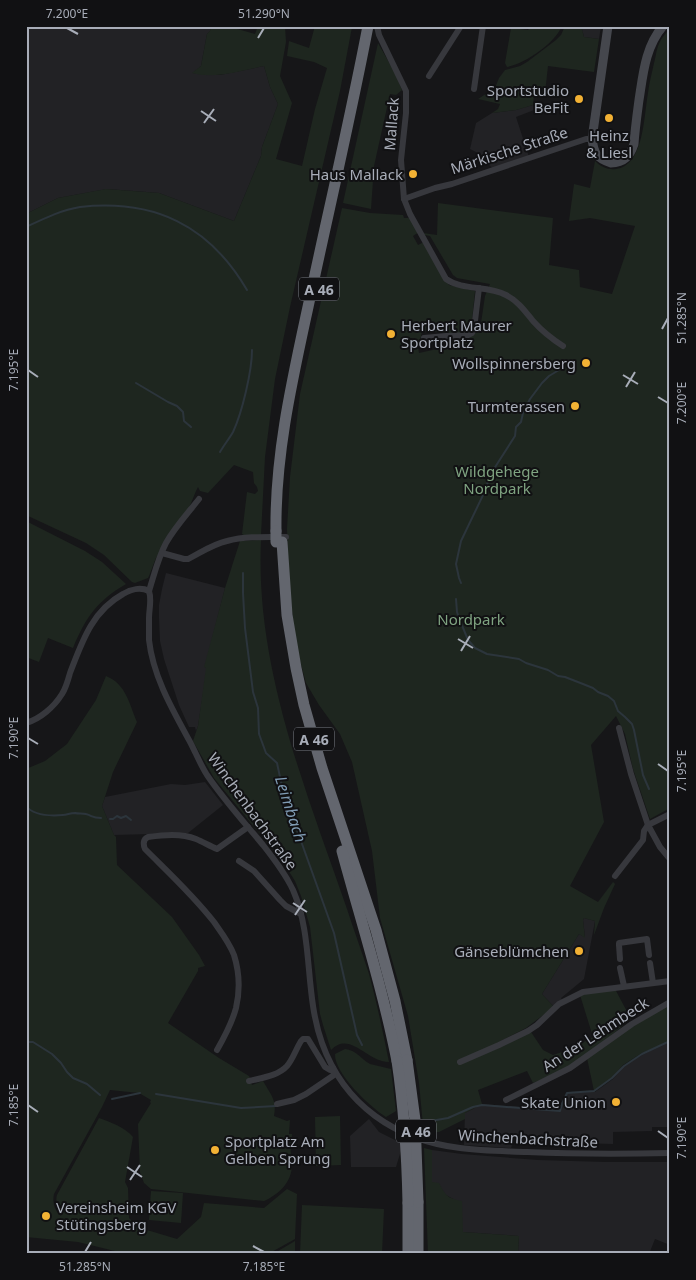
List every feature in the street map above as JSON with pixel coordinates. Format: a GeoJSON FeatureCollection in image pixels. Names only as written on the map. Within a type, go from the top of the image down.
{"type":"FeatureCollection","features":[{"type":"Feature","properties":{"kind":"highway","name":"A 46"},"geometry":{"type":"LineString","coordinates":[[280,537],[277,500],[282,445],[289,399],[368,26]]}},
{"type":"Feature","properties":{"kind":"highway","name":"A 46"},"geometry":{"type":"LineString","coordinates":[[377,29],[295,403],[287,460],[277,573],[288,664],[304,729],[328,804],[402,1060],[404,1118],[418,1254]]}},
{"type":"Feature","properties":{"kind":"highway","name":"A 46"},"geometry":{"type":"LineString","coordinates":[[408,1254],[413,1203]]}},
{"type":"Feature","properties":{"kind":"main road"},"geometry":{"type":"LineString","coordinates":[[608,26],[592,139],[595,153],[599,158],[611,164],[619,163],[628,156],[634,144],[646,59],[654,38],[662,26]]}},
{"type":"Feature","properties":{"kind":"street"},"geometry":{"type":"LineString","coordinates":[[428,76],[461,26]]}},
{"type":"Feature","properties":{"kind":"street"},"geometry":{"type":"LineString","coordinates":[[474,89],[483,26]]}},
{"type":"Feature","properties":{"kind":"street","name":"Mallack"},"geometry":{"type":"LineString","coordinates":[[377,29],[406,91],[406,113],[401,160],[404,199],[410,214],[446,279],[453,284],[495,290],[511,298],[521,305],[543,331],[563,346]]}},
{"type":"Feature","properties":{"kind":"street","name":"Märkische Straße"},"geometry":{"type":"LineString","coordinates":[[404,199],[586,139],[592,139]]}},
{"type":"Feature","properties":{"kind":"street"},"geometry":{"type":"LineString","coordinates":[[424,338],[468,335],[472,333],[479,288]]}},
{"type":"Feature","properties":{"kind":"street","name":"Winchenbachstraße"},"geometry":{"type":"LineString","coordinates":[[199,498],[176,528],[162,552],[149,591],[150,640],[153,658],[162,687],[207,774],[285,874],[295,895],[306,936],[314,1018],[322,1044],[333,1068],[351,1094],[379,1120],[430,1143],[460,1148],[517,1151],[596,1154],[670,1153]]}},
{"type":"Feature","properties":{"kind":"street"},"geometry":{"type":"LineString","coordinates":[[162,552],[188,559],[225,541],[256,537],[280,537]]}},
{"type":"Feature","properties":{"kind":"street"},"geometry":{"type":"LineString","coordinates":[[26,723],[32,722],[47,712],[63,693],[89,628],[97,615],[116,598],[126,592],[135,589],[149,591]]}},
{"type":"Feature","properties":{"kind":"street"},"geometry":{"type":"LineString","coordinates":[[620,728],[631,774],[648,825],[660,847],[670,859]]}},
{"type":"Feature","properties":{"kind":"street"},"geometry":{"type":"LineString","coordinates":[[614,876],[643,840],[645,829],[648,825],[670,814]]}},
{"type":"Feature","properties":{"kind":"street"},"geometry":{"type":"LineString","coordinates":[[217,1050],[232,1022],[237,1003],[238,980],[234,955],[226,939],[203,908],[145,849],[144,842],[148,837],[186,836],[217,849],[248,826]]}},
{"type":"Feature","properties":{"kind":"street"},"geometry":{"type":"LineString","coordinates":[[239,861],[254,871],[280,900],[301,914]]}},
{"type":"Feature","properties":{"kind":"street"},"geometry":{"type":"LineString","coordinates":[[620,959],[620,944],[647,939],[649,955]]}},
{"type":"Feature","properties":{"kind":"street"},"geometry":{"type":"LineString","coordinates":[[650,963],[653,983]]}},
{"type":"Feature","properties":{"kind":"street"},"geometry":{"type":"LineString","coordinates":[[620,968],[624,986]]}},
{"type":"Feature","properties":{"kind":"street"},"geometry":{"type":"LineString","coordinates":[[460,1062],[499,1045],[537,1025],[559,1004],[579,993],[588,990],[670,981]]}},
{"type":"Feature","properties":{"kind":"street","name":"An der Lehmbeck"},"geometry":{"type":"LineString","coordinates":[[506,1100],[570,1068],[632,1024],[670,1002]]}},
{"type":"Feature","properties":{"kind":"street"},"geometry":{"type":"LineString","coordinates":[[249,1080],[267,1076],[281,1070],[290,1060],[300,1041],[305,1038],[310,1042],[325,1067],[330,1070],[333,1068],[334,1075],[306,1094],[294,1100],[277,1104]]}},
{"type":"Feature","properties":{"kind":"shaded area"},"geometry":{"type":"Polygon","coordinates":[[[26,26],[211,26],[207,34],[201,66],[193,73],[220,75],[264,66],[270,87],[278,104],[262,147],[261,156],[234,221],[159,193],[107,189],[58,198],[26,214],[26,26]]]}},
{"type":"Feature","properties":{"kind":"shaded area"},"geometry":{"type":"Polygon","coordinates":[[[581,26],[601,26],[599,39],[584,37],[581,26]]]}},
{"type":"Feature","properties":{"kind":"shaded area"},"geometry":{"type":"Polygon","coordinates":[[[533,105],[534,110],[516,117],[529,157],[493,169],[478,153],[470,149],[476,123],[492,113],[516,110],[533,105]]]}},
{"type":"Feature","properties":{"kind":"shaded area"},"geometry":{"type":"Polygon","coordinates":[[[166,573],[225,588],[205,667],[207,668],[196,731],[195,727],[189,727],[179,705],[160,641],[159,605],[166,573]]]}},
{"type":"Feature","properties":{"kind":"shaded area"},"geometry":{"type":"Polygon","coordinates":[[[205,782],[223,805],[188,833],[114,835],[102,806],[105,797],[171,784],[185,785],[205,782]]]}},
{"type":"Feature","properties":{"kind":"shaded area","name":"Gänseblümchen"},"geometry":{"type":"Polygon","coordinates":[[[584,918],[595,921],[584,979],[561,998],[562,1000],[554,1007],[542,994],[579,934],[585,937],[584,918]]]}},
{"type":"Feature","properties":{"kind":"shaded area"},"geometry":{"type":"Polygon","coordinates":[[[670,1042],[670,1127],[652,1127],[652,1131],[613,1132],[613,1144],[514,1141],[511,1148],[464,1145],[465,1113],[482,1104],[558,1110],[567,1092],[595,1092],[613,1079],[624,1066],[670,1042]]]}},
{"type":"Feature","properties":{"kind":"shaded area"},"geometry":{"type":"Polygon","coordinates":[[[369,1119],[379,1132],[403,1144],[396,1167],[351,1167],[350,1136],[369,1119]]]}},
{"type":"Feature","properties":{"kind":"shaded area"},"geometry":{"type":"Polygon","coordinates":[[[432,1150],[538,1160],[670,1162],[670,1245],[655,1239],[649,1254],[521,1254],[518,1253],[519,1236],[463,1232],[453,1199],[432,1183],[432,1150]]]}},
{"type":"Feature","properties":{"kind":"green space"},"geometry":{"type":"Polygon","coordinates":[[[211,26],[233,26],[234,28],[255,34],[258,26],[285,26],[286,42],[280,76],[292,103],[276,159],[302,166],[327,68],[314,62],[287,56],[289,41],[309,48],[315,26],[352,27],[340,91],[275,379],[265,457],[261,535],[245,536],[242,534],[247,492],[255,494],[258,491],[254,483],[253,472],[234,465],[208,493],[200,491],[198,487],[189,508],[156,558],[148,578],[135,583],[104,555],[86,543],[26,515],[26,214],[58,198],[106,189],[159,193],[234,221],[261,156],[262,147],[278,104],[270,87],[264,66],[219,75],[192,73],[201,66],[207,34],[211,26]]]}},
{"type":"Feature","properties":{"kind":"green space"},"geometry":{"type":"Polygon","coordinates":[[[532,26],[562,26],[553,39],[539,52],[507,67],[505,63],[511,28],[528,30],[532,26]]]}},
{"type":"Feature","properties":{"kind":"green space"},"geometry":{"type":"Polygon","coordinates":[[[565,26],[581,26],[584,37],[599,39],[594,72],[548,66],[545,93],[534,95],[533,105],[516,110],[492,113],[498,109],[500,104],[478,99],[495,88],[505,70],[527,62],[556,40],[561,35],[565,26]]]}},
{"type":"Feature","properties":{"kind":"green space","name":"Nordpark"},"geometry":{"type":"Polygon","coordinates":[[[670,29],[670,808],[650,819],[633,769],[625,734],[616,716],[591,745],[604,822],[570,886],[598,902],[613,882],[615,884],[594,935],[595,921],[584,918],[585,938],[579,934],[542,994],[554,1007],[526,1028],[499,1042],[531,1032],[543,1050],[553,1055],[571,1049],[593,1037],[580,995],[615,989],[631,1019],[585,1056],[551,1075],[533,1083],[527,1071],[478,1090],[482,1104],[465,1113],[465,1119],[439,1132],[425,1133],[424,1136],[419,1083],[408,1016],[380,918],[372,851],[352,762],[340,734],[306,683],[296,646],[289,584],[287,529],[290,477],[300,394],[342,208],[370,213],[403,215],[404,218],[411,218],[419,232],[413,236],[418,245],[424,242],[449,285],[475,291],[471,330],[464,334],[422,331],[420,341],[417,342],[419,353],[455,345],[460,339],[480,330],[485,296],[490,284],[457,278],[453,275],[430,236],[423,233],[437,235],[438,203],[553,218],[549,265],[579,270],[580,287],[612,294],[635,226],[590,218],[569,221],[574,184],[590,188],[595,161],[605,168],[616,169],[625,166],[632,159],[644,126],[649,86],[657,49],[662,38],[670,29]]]}},
{"type":"Feature","properties":{"kind":"green space"},"geometry":{"type":"Polygon","coordinates":[[[378,43],[402,90],[396,95],[390,94],[374,166],[371,209],[343,203],[378,43]]]}},
{"type":"Feature","properties":{"kind":"green space"},"geometry":{"type":"Polygon","coordinates":[[[26,521],[85,551],[102,562],[126,584],[107,597],[94,611],[83,627],[73,648],[48,638],[39,662],[26,657],[26,521]]]}},
{"type":"Feature","properties":{"kind":"green space"},"geometry":{"type":"Polygon","coordinates":[[[261,540],[261,588],[266,635],[286,728],[369,974],[389,1062],[381,1061],[359,1048],[345,1043],[331,1050],[320,1014],[310,927],[295,881],[283,862],[214,778],[193,741],[198,726],[206,668],[204,667],[225,588],[240,541],[261,540]]]}},
{"type":"Feature","properties":{"kind":"green space"},"geometry":{"type":"Polygon","coordinates":[[[106,676],[113,679],[122,689],[137,722],[113,772],[102,806],[116,837],[117,865],[172,917],[205,966],[198,968],[168,1023],[249,1076],[252,1085],[263,1081],[274,1102],[274,1116],[287,1121],[290,1120],[289,1134],[292,1134],[292,1169],[288,1181],[280,1191],[264,1201],[151,1189],[144,1183],[140,1172],[138,1124],[151,1100],[139,1093],[110,1090],[54,1194],[54,1206],[61,1216],[62,1213],[56,1198],[57,1195],[99,1118],[122,1128],[133,1137],[125,1182],[128,1188],[129,1218],[137,1227],[177,1239],[201,1217],[204,1203],[264,1208],[287,1189],[297,1194],[295,1239],[268,1254],[127,1254],[78,1242],[26,1237],[26,769],[45,761],[67,744],[96,700],[106,676]]]}},
{"type":"Feature","properties":{"kind":"green space"},"geometry":{"type":"Polygon","coordinates":[[[670,1005],[670,1041],[642,1053],[623,1065],[612,1078],[594,1091],[587,1058],[645,1016],[670,1005]]]}},
{"type":"Feature","properties":{"kind":"green space"},"geometry":{"type":"Polygon","coordinates":[[[345,1049],[355,1053],[370,1064],[391,1069],[396,1111],[386,1117],[371,1106],[346,1080],[336,1062],[335,1054],[345,1049]]]}},
{"type":"Feature","properties":{"kind":"green space"},"geometry":{"type":"Polygon","coordinates":[[[340,1116],[341,1165],[316,1166],[315,1117],[340,1116]]]}},
{"type":"Feature","properties":{"kind":"green space"},"geometry":{"type":"Polygon","coordinates":[[[424,1148],[432,1150],[432,1182],[439,1183],[445,1194],[453,1199],[462,1201],[463,1232],[519,1236],[518,1253],[521,1254],[428,1254],[424,1148]]]}},
{"type":"Feature","properties":{"kind":"green space"},"geometry":{"type":"Polygon","coordinates":[[[151,1191],[183,1193],[181,1223],[149,1220],[151,1191]]]}},
{"type":"Feature","properties":{"kind":"green space"},"geometry":{"type":"Polygon","coordinates":[[[302,1205],[384,1209],[382,1254],[300,1254],[302,1205]]]}},
{"type":"Feature","properties":{"kind":"green space"},"geometry":{"type":"Polygon","coordinates":[[[295,1241],[295,1254],[273,1254],[295,1241]]]}},
{"type":"Feature","properties":{"kind":"waterway","name":"Leimbach"},"geometry":{"type":"LineString","coordinates":[[26,227],[59,213],[80,207],[132,207],[155,213],[177,221],[197,233],[215,248],[232,267],[247,290]]}},
{"type":"Feature","properties":{"kind":"waterway","name":"Leimbach"},"geometry":{"type":"LineString","coordinates":[[220,452],[233,432],[240,414],[252,359],[252,350]]}},
{"type":"Feature","properties":{"kind":"waterway"},"geometry":{"type":"LineString","coordinates":[[461,583],[456,564],[461,541],[485,491],[490,475],[515,436],[516,427],[521,422],[530,399],[549,376],[564,367]]}},
{"type":"Feature","properties":{"kind":"waterway"},"geometry":{"type":"LineString","coordinates":[[136,383],[177,406],[183,412],[184,421],[191,427]]}},
{"type":"Feature","properties":{"kind":"waterway","name":"Leimbach"},"geometry":{"type":"LineString","coordinates":[[243,573],[245,628],[253,692],[258,708],[259,734],[266,753],[277,763],[283,791],[334,933],[357,1035],[362,1045]]}},
{"type":"Feature","properties":{"kind":"waterway"},"geometry":{"type":"LineString","coordinates":[[456,599],[459,618],[468,640],[475,648],[487,654],[519,659],[548,670],[558,676],[593,688],[614,701],[618,711],[632,724],[643,775],[649,789]]}},
{"type":"Feature","properties":{"kind":"waterway"},"geometry":{"type":"LineString","coordinates":[[26,806],[33,812],[43,815],[75,813],[101,818]]}},
{"type":"Feature","properties":{"kind":"waterway"},"geometry":{"type":"LineString","coordinates":[[110,819],[117,816],[121,818],[126,816],[131,820]]}},
{"type":"Feature","properties":{"kind":"waterway","name":"Leimbach"},"geometry":{"type":"LineString","coordinates":[[425,1122],[448,1118],[482,1105],[560,1111],[567,1093],[594,1091],[642,1054],[670,1041]]}},
{"type":"Feature","properties":{"kind":"waterway"},"geometry":{"type":"LineString","coordinates":[[26,1042],[33,1042],[52,1054],[73,1078],[87,1084],[100,1095]]}},
{"type":"Feature","properties":{"kind":"waterway"},"geometry":{"type":"LineString","coordinates":[[112,1099],[140,1093]]}},
{"type":"Feature","properties":{"kind":"waterway"},"geometry":{"type":"LineString","coordinates":[[156,1094],[241,1108],[276,1106]]}},
{"type":"Feature","properties":{"kind":"place","name":"Sportstudio BeFit"},"geometry":{"type":"Point","coordinates":[579,99]}},
{"type":"Feature","properties":{"kind":"place","name":"Heinz & Liesl"},"geometry":{"type":"Point","coordinates":[609,118]}},
{"type":"Feature","properties":{"kind":"place","name":"Haus Mallack"},"geometry":{"type":"Point","coordinates":[413,174]}},
{"type":"Feature","properties":{"kind":"place","name":"Herbert Maurer Sportplatz"},"geometry":{"type":"Point","coordinates":[391,334]}},
{"type":"Feature","properties":{"kind":"place","name":"Wollspinnersberg"},"geometry":{"type":"Point","coordinates":[586,363]}},
{"type":"Feature","properties":{"kind":"place","name":"Turmterassen"},"geometry":{"type":"Point","coordinates":[575,406]}},
{"type":"Feature","properties":{"kind":"place","name":"Gänseblümchen"},"geometry":{"type":"Point","coordinates":[579,951]}},
{"type":"Feature","properties":{"kind":"place","name":"Skate Union"},"geometry":{"type":"Point","coordinates":[616,1102]}},
{"type":"Feature","properties":{"kind":"place","name":"Sportplatz Am Gelben Sprung"},"geometry":{"type":"Point","coordinates":[215,1150]}},
{"type":"Feature","properties":{"kind":"place","name":"Vereinsheim KGV Stütingsberg"},"geometry":{"type":"Point","coordinates":[46,1216]}},
{"type":"Feature","properties":{"kind":"park label","name":"Wildgehege Nordpark"},"geometry":{"type":"Point","coordinates":[497,480]}}]}
